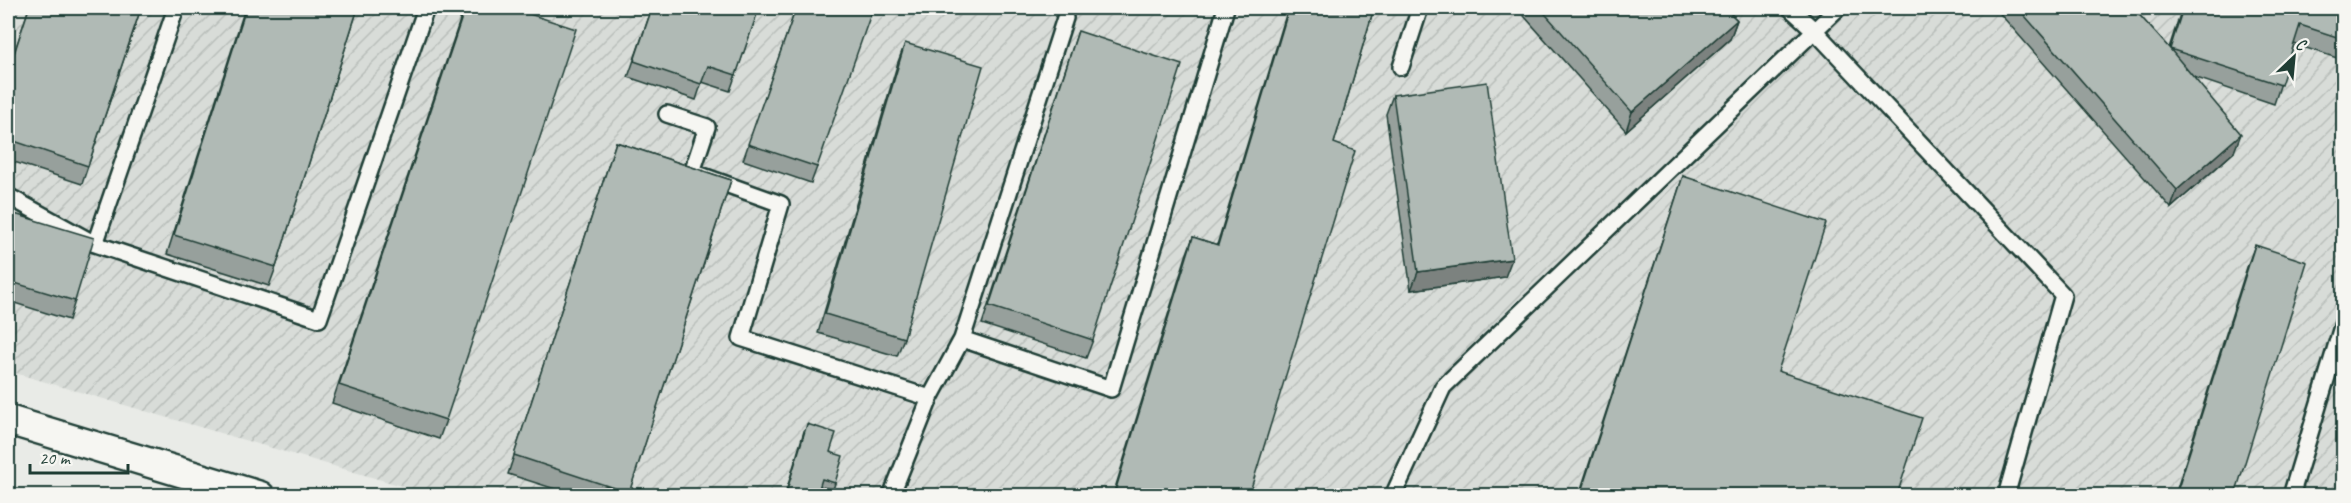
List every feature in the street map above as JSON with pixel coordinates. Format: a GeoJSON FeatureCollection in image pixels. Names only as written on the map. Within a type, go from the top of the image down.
{"type":"FeatureCollection","features":[{"type":"Feature","properties":{"kind":"street"},"geometry":{"type":"LineString","coordinates":[[8,420],[241,493]]}},
{"type":"Feature","properties":{"kind":"lane"},"geometry":{"type":"LineString","coordinates":[[95,244],[176,8]]}},
{"type":"Feature","properties":{"kind":"lane"},"geometry":{"type":"LineString","coordinates":[[8,196],[95,244],[319,319],[426,8]]}},
{"type":"Feature","properties":{"kind":"lane"},"geometry":{"type":"LineString","coordinates":[[962,339],[1111,389],[1226,8]]}},
{"type":"Feature","properties":{"kind":"lane"},"geometry":{"type":"LineString","coordinates":[[1401,67],[1420,8]]}},
{"type":"Feature","properties":{"kind":"lane"},"geometry":{"type":"LineString","coordinates":[[1790,8],[1814,30],[2063,295],[2006,495]]}},
{"type":"Feature","properties":{"kind":"lane"},"geometry":{"type":"LineString","coordinates":[[1393,495],[1443,387],[1838,8]]}},
{"type":"Feature","properties":{"kind":"lane"},"geometry":{"type":"LineString","coordinates":[[891,495],[930,398],[962,339],[1065,18]]}},
{"type":"Feature","properties":{"kind":"lane"},"geometry":{"type":"LineString","coordinates":[[667,114],[707,127],[692,172],[781,204],[741,338],[930,398]]}},
{"type":"Feature","properties":{"kind":"lane"},"geometry":{"type":"LineString","coordinates":[[2291,495],[2343,320]]}},
{"type":"Feature","properties":{"kind":"shaded area"},"geometry":{"type":"Polygon","coordinates":[[[8,8],[2343,8],[2343,495],[433,495],[8,371],[8,8]]]}},
{"type":"Feature","properties":{"kind":"building"},"geometry":{"type":"Polygon","coordinates":[[[29,8],[141,8],[88,166],[8,139],[8,72],[29,8]]]}},
{"type":"Feature","properties":{"kind":"building"},"geometry":{"type":"Polygon","coordinates":[[[246,8],[358,8],[276,267],[174,235],[246,8]]]}},
{"type":"Feature","properties":{"kind":"building"},"geometry":{"type":"Polygon","coordinates":[[[465,8],[511,8],[576,29],[446,420],[339,385],[465,8]]]}},
{"type":"Feature","properties":{"kind":"building"},"geometry":{"type":"Polygon","coordinates":[[[652,8],[759,8],[736,75],[708,66],[701,84],[634,61],[652,8]]]}},
{"type":"Feature","properties":{"kind":"building"},"geometry":{"type":"Polygon","coordinates":[[[796,8],[873,8],[817,167],[748,144],[796,8]]]}},
{"type":"Feature","properties":{"kind":"building"},"geometry":{"type":"Polygon","coordinates":[[[1289,8],[1374,8],[1334,143],[1355,151],[1249,495],[1114,495],[1193,237],[1218,245],[1289,8]]]}},
{"type":"Feature","properties":{"kind":"building"},"geometry":{"type":"Polygon","coordinates":[[[1540,8],[1725,8],[1737,20],[1632,112],[1540,8]]]}},
{"type":"Feature","properties":{"kind":"building"},"geometry":{"type":"Polygon","coordinates":[[[2018,8],[2133,8],[2241,134],[2177,190],[2018,8]]]}},
{"type":"Feature","properties":{"kind":"building"},"geometry":{"type":"Polygon","coordinates":[[[2183,8],[2343,8],[2343,39],[2300,25],[2281,85],[2170,49],[2183,8]]]}},
{"type":"Feature","properties":{"kind":"building"},"geometry":{"type":"Polygon","coordinates":[[[1078,31],[1182,65],[1093,340],[989,306],[1078,31]]]}},
{"type":"Feature","properties":{"kind":"building"},"geometry":{"type":"Polygon","coordinates":[[[905,43],[983,66],[904,338],[825,314],[905,43]]]}},
{"type":"Feature","properties":{"kind":"building"},"geometry":{"type":"Polygon","coordinates":[[[1487,82],[1512,259],[1418,272],[1393,95],[1487,82]]]}},
{"type":"Feature","properties":{"kind":"building"},"geometry":{"type":"Polygon","coordinates":[[[616,142],[731,180],[629,493],[514,455],[616,142]]]}},
{"type":"Feature","properties":{"kind":"building"},"geometry":{"type":"Polygon","coordinates":[[[1683,176],[1826,223],[1778,371],[1922,418],[1897,495],[1580,495],[1683,176]]]}},
{"type":"Feature","properties":{"kind":"building"},"geometry":{"type":"Polygon","coordinates":[[[8,212],[94,238],[75,301],[8,281],[8,212]]]}},
{"type":"Feature","properties":{"kind":"building"},"geometry":{"type":"Polygon","coordinates":[[[2255,245],[2307,262],[2235,495],[2176,495],[2255,245]]]}},
{"type":"Feature","properties":{"kind":"building"},"geometry":{"type":"Polygon","coordinates":[[[807,424],[836,433],[830,452],[843,456],[835,483],[822,479],[817,495],[803,495],[787,490],[807,424]]]}}]}
